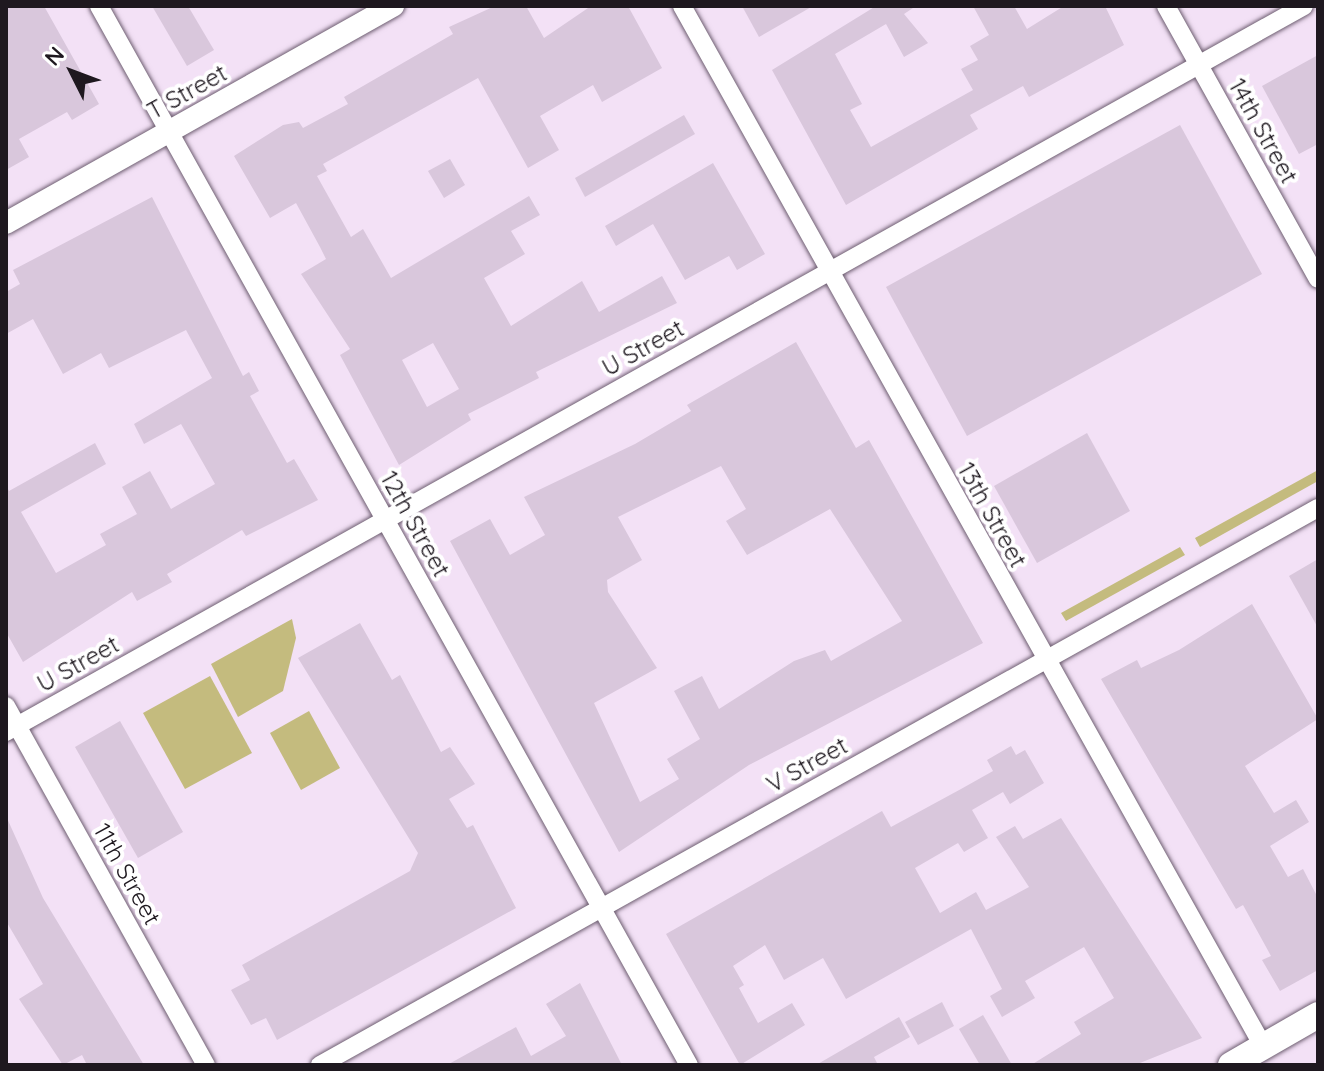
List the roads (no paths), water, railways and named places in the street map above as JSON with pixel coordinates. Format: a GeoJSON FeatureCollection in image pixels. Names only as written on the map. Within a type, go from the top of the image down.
{"type":"FeatureCollection","features":[{"type":"Feature","properties":{"kind":"main road"},"geometry":{"type":"LineString","coordinates":[[1231,1065],[1318,1015]]}},
{"type":"Feature","properties":{"kind":"street","name":"12th Street"},"geometry":{"type":"LineString","coordinates":[[99,6],[689,1065]]}},
{"type":"Feature","properties":{"kind":"street","name":"T Street"},"geometry":{"type":"LineString","coordinates":[[6,223],[393,6]]}},
{"type":"Feature","properties":{"kind":"street","name":"13th Street"},"geometry":{"type":"LineString","coordinates":[[682,6],[1263,1046]]}},
{"type":"Feature","properties":{"kind":"street","name":"14th Street"},"geometry":{"type":"LineString","coordinates":[[1166,6],[1318,279]]}},
{"type":"Feature","properties":{"kind":"street","name":"U Street"},"geometry":{"type":"LineString","coordinates":[[11,729],[1304,6]]}},
{"type":"Feature","properties":{"kind":"street","name":"V Street"},"geometry":{"type":"LineString","coordinates":[[320,1065],[1318,508]]}},
{"type":"Feature","properties":{"kind":"street","name":"11th Street"},"geometry":{"type":"LineString","coordinates":[[6,706],[11,729],[206,1065]]}}]}
